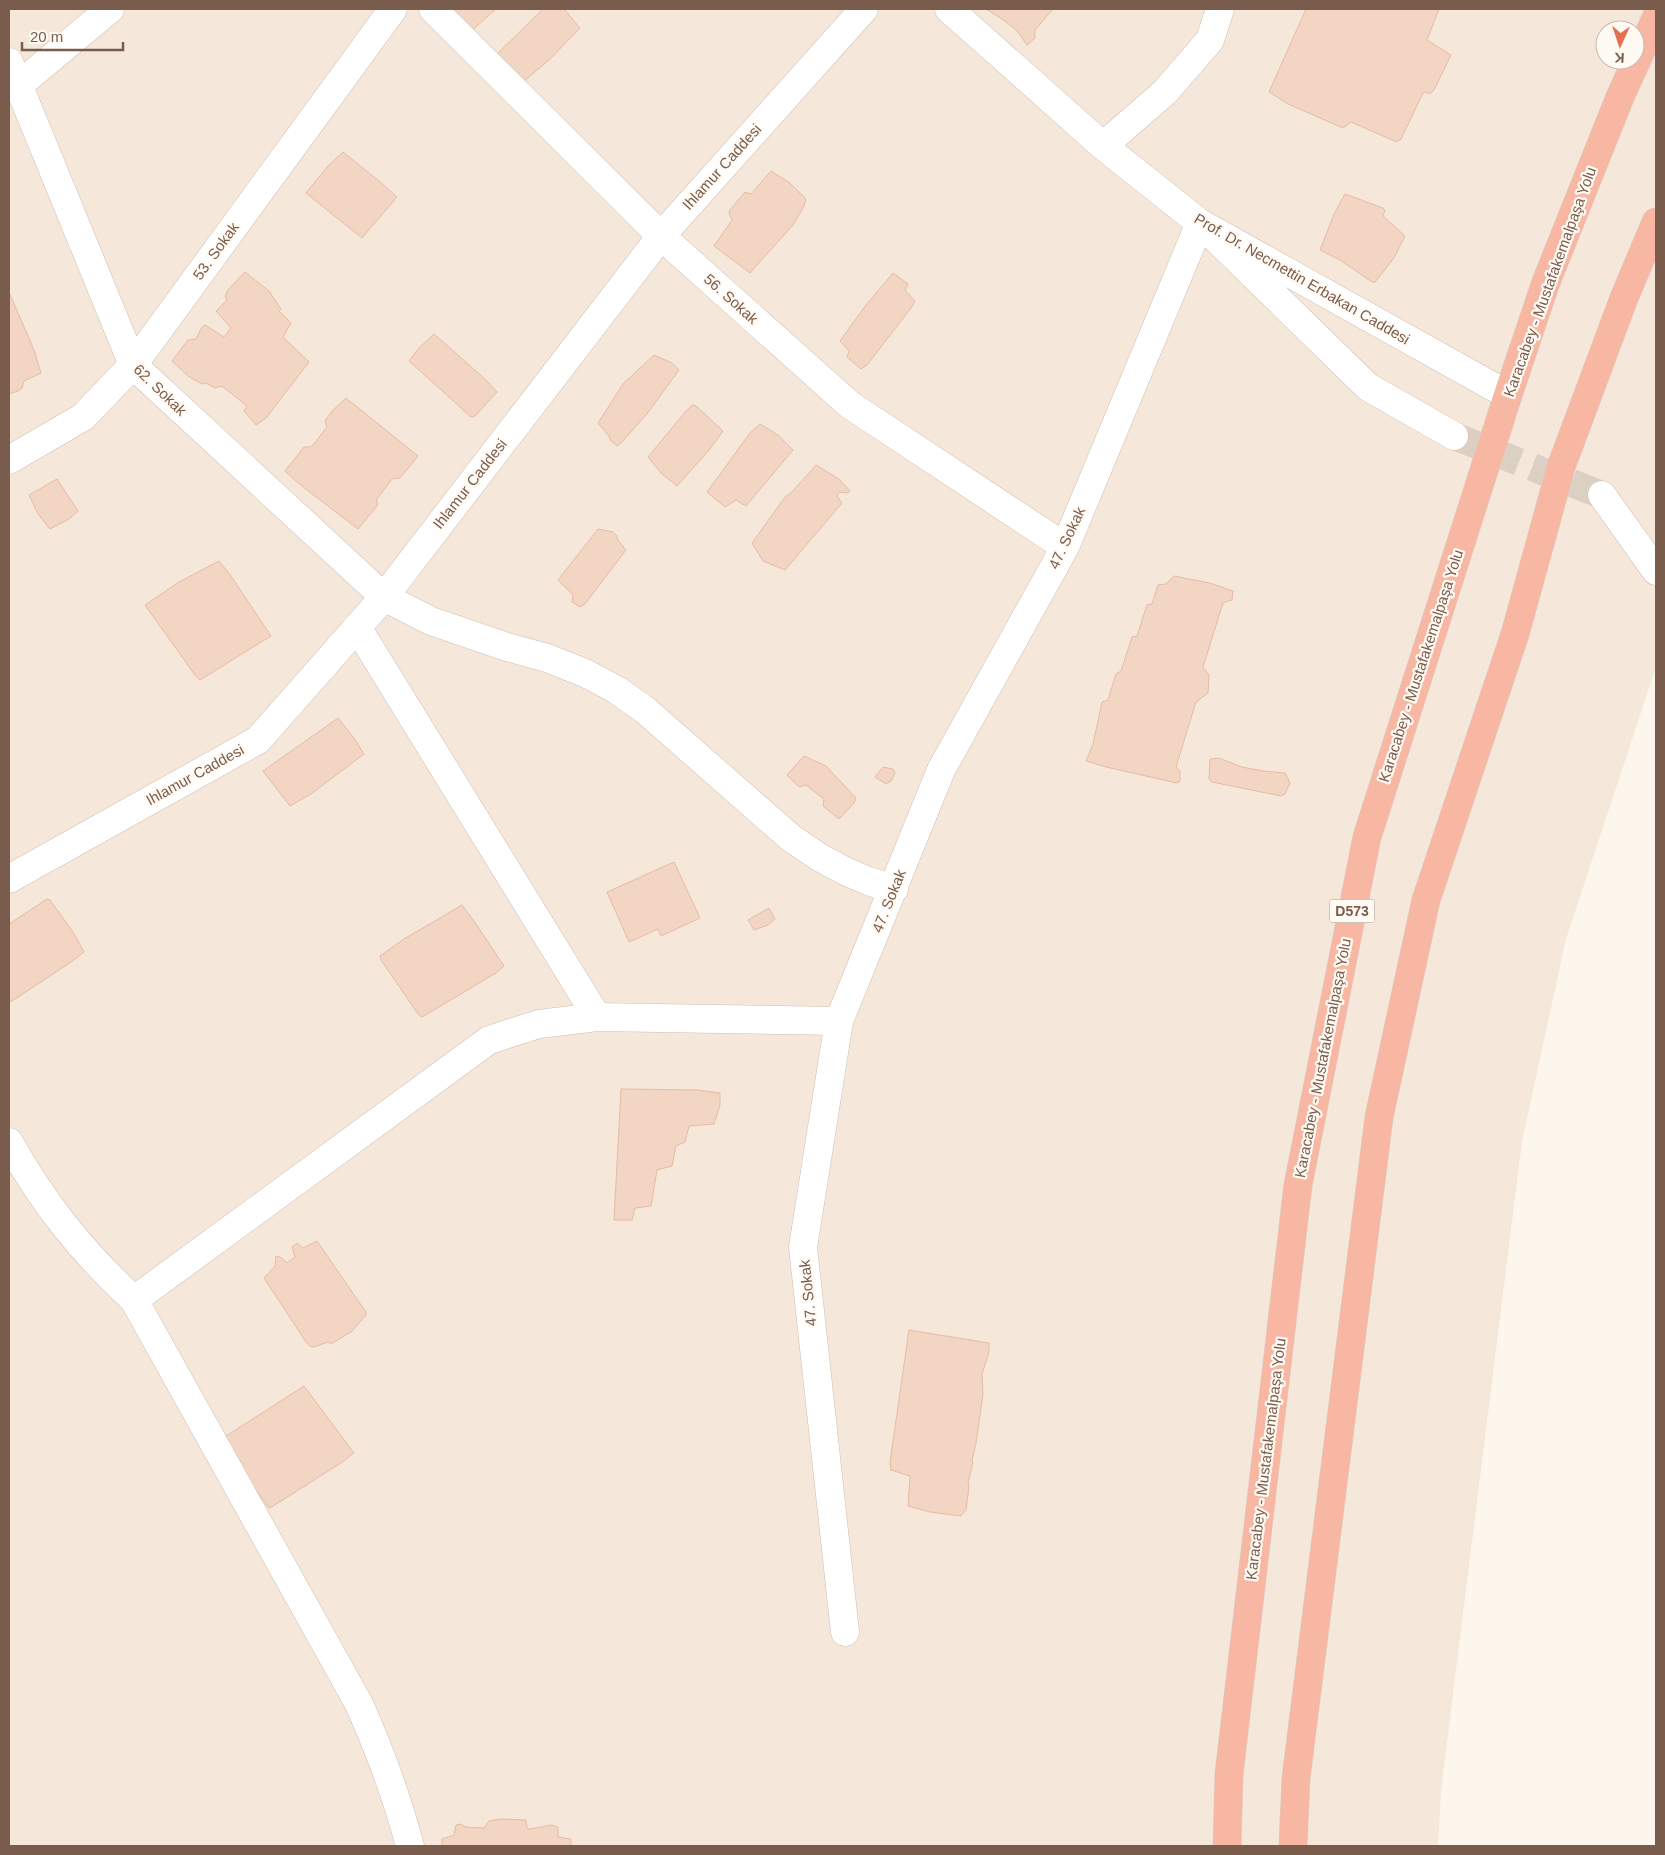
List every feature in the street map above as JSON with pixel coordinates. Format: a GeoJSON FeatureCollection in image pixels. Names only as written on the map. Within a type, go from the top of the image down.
{"type":"FeatureCollection","features":[{"type":"Feature","properties":{"kind":"highway","name":"Karacabey - Mustafakemalpaşa Yolu"},"geometry":{"type":"LineString","coordinates":[[1227,1846],[1229,1774],[1298,1185],[1367,837],[1508,394],[1546,282],[1620,97],[1656,18]]}},
{"type":"Feature","properties":{"kind":"highway"},"geometry":{"type":"LineString","coordinates":[[1293,1846],[1296,1778],[1379,1117],[1424,910],[1515,634],[1561,467],[1624,298],[1656,222]]}},
{"type":"Feature","properties":{"kind":"street"},"geometry":{"type":"LineString","coordinates":[[14,73],[110,9]]}},
{"type":"Feature","properties":{"kind":"street","name":"53. Sokak"},"geometry":{"type":"LineString","coordinates":[[9,460],[84,417],[133,366],[393,9]]}},
{"type":"Feature","properties":{"kind":"street","name":"56. Sokak"},"geometry":{"type":"LineString","coordinates":[[433,9],[661,236],[850,405],[1065,547]]}},
{"type":"Feature","properties":{"kind":"street","name":"Ihlamur Caddesi"},"geometry":{"type":"LineString","coordinates":[[9,879],[258,740],[384,597],[661,236],[864,9]]}},
{"type":"Feature","properties":{"kind":"street","name":"Prof. Dr. Necmettin Erbakan Caddesi"},"geometry":{"type":"LineString","coordinates":[[948,9],[1103,146],[1200,223],[1508,394]]}},
{"type":"Feature","properties":{"kind":"street"},"geometry":{"type":"LineString","coordinates":[[1103,146],[1165,92],[1210,40],[1220,9]]}},
{"type":"Feature","properties":{"kind":"street","name":"62. Sokak"},"geometry":{"type":"LineString","coordinates":[[14,73],[133,366],[384,597],[432,621],[497,644],[547,658],[585,673],[616,690],[646,710],[791,838],[819,857],[843,870],[868,881],[894,889]]}},
{"type":"Feature","properties":{"kind":"street"},"geometry":{"type":"LineString","coordinates":[[1200,223],[1368,387],[1454,436]]}},
{"type":"Feature","properties":{"kind":"street","name":"47. Sokak"},"geometry":{"type":"LineString","coordinates":[[845,1632],[803,1247],[839,1021],[894,889],[940,770],[1065,547],[1200,223]]}},
{"type":"Feature","properties":{"kind":"street"},"geometry":{"type":"LineString","coordinates":[[1602,494],[1656,571]]}},
{"type":"Feature","properties":{"kind":"street"},"geometry":{"type":"LineString","coordinates":[[357,627],[597,1017]]}},
{"type":"Feature","properties":{"kind":"street"},"geometry":{"type":"LineString","coordinates":[[134,1300],[489,1040],[539,1024],[597,1017],[839,1021]]}},
{"type":"Feature","properties":{"kind":"street"},"geometry":{"type":"LineString","coordinates":[[9,1142],[28,1175],[58,1219],[106,1275],[134,1300],[360,1704],[398,1799],[410,1846]]}},
{"type":"Feature","properties":{"kind":"shaded area"},"geometry":{"type":"Polygon","coordinates":[[[9,9],[1656,9],[1656,667],[1566,939],[1522,1142],[1441,1791],[1438,1846],[9,1846],[9,9]]]}},
{"type":"Feature","properties":{"kind":"building"},"geometry":{"type":"Polygon","coordinates":[[[446,9],[496,9],[470,32],[446,9]]]}},
{"type":"Feature","properties":{"kind":"building"},"geometry":{"type":"Polygon","coordinates":[[[543,9],[564,9],[580,28],[550,59],[522,83],[495,56],[543,9]]]}},
{"type":"Feature","properties":{"kind":"building"},"geometry":{"type":"Polygon","coordinates":[[[986,9],[1053,9],[1035,30],[1035,38],[1027,45],[1017,31],[986,9]]]}},
{"type":"Feature","properties":{"kind":"building"},"geometry":{"type":"Polygon","coordinates":[[[1306,9],[1439,9],[1427,40],[1451,55],[1434,90],[1430,94],[1423,93],[1401,139],[1397,142],[1351,122],[1343,128],[1288,104],[1269,92],[1306,9]]]}},
{"type":"Feature","properties":{"kind":"building"},"geometry":{"type":"Polygon","coordinates":[[[343,152],[397,197],[362,238],[306,193],[328,166],[343,152]]]}},
{"type":"Feature","properties":{"kind":"building"},"geometry":{"type":"Polygon","coordinates":[[[771,171],[790,183],[806,199],[793,225],[750,273],[714,246],[732,220],[729,213],[730,210],[745,192],[751,194],[771,171]]]}},
{"type":"Feature","properties":{"kind":"building"},"geometry":{"type":"Polygon","coordinates":[[[1345,194],[1383,208],[1385,210],[1383,216],[1405,236],[1394,258],[1375,282],[1372,282],[1340,260],[1320,250],[1334,214],[1345,194]]]}},
{"type":"Feature","properties":{"kind":"building"},"geometry":{"type":"Polygon","coordinates":[[[245,272],[269,291],[281,309],[279,311],[291,323],[283,337],[309,362],[266,418],[256,425],[244,411],[247,406],[222,386],[215,388],[206,383],[202,384],[188,376],[172,361],[188,340],[196,339],[205,325],[224,337],[231,328],[216,311],[227,300],[225,296],[228,290],[245,272]]]}},
{"type":"Feature","properties":{"kind":"building"},"geometry":{"type":"Polygon","coordinates":[[[893,273],[908,284],[905,290],[915,301],[867,365],[861,369],[847,357],[849,351],[840,341],[866,305],[893,273]]]}},
{"type":"Feature","properties":{"kind":"building"},"geometry":{"type":"Polygon","coordinates":[[[9,292],[34,350],[41,373],[24,381],[22,388],[9,394],[9,292]]]}},
{"type":"Feature","properties":{"kind":"building"},"geometry":{"type":"Polygon","coordinates":[[[434,334],[497,392],[475,416],[471,417],[409,361],[434,334]]]}},
{"type":"Feature","properties":{"kind":"building"},"geometry":{"type":"Polygon","coordinates":[[[654,355],[672,363],[679,370],[647,414],[617,446],[610,440],[598,423],[623,384],[654,355]]]}},
{"type":"Feature","properties":{"kind":"building"},"geometry":{"type":"Polygon","coordinates":[[[346,398],[418,456],[400,478],[392,479],[377,499],[377,506],[358,529],[285,471],[304,447],[310,447],[314,444],[327,427],[325,421],[332,411],[346,398]]]}},
{"type":"Feature","properties":{"kind":"building"},"geometry":{"type":"Polygon","coordinates":[[[695,405],[723,431],[710,449],[677,486],[661,473],[648,457],[686,411],[695,405]]]}},
{"type":"Feature","properties":{"kind":"building"},"geometry":{"type":"Polygon","coordinates":[[[760,424],[778,435],[793,450],[746,506],[736,500],[725,507],[707,492],[750,433],[760,424]]]}},
{"type":"Feature","properties":{"kind":"building"},"geometry":{"type":"Polygon","coordinates":[[[816,465],[839,479],[850,491],[848,493],[839,492],[837,496],[842,503],[785,570],[763,561],[752,543],[785,497],[791,493],[816,465]]]}},
{"type":"Feature","properties":{"kind":"building"},"geometry":{"type":"Polygon","coordinates":[[[57,479],[78,511],[69,519],[50,529],[38,514],[29,495],[57,479]]]}},
{"type":"Feature","properties":{"kind":"building"},"geometry":{"type":"Polygon","coordinates":[[[598,529],[613,532],[626,550],[585,604],[580,607],[572,602],[573,595],[558,580],[598,529]]]}},
{"type":"Feature","properties":{"kind":"building"},"geometry":{"type":"Polygon","coordinates":[[[219,561],[271,636],[200,680],[145,605],[179,582],[219,561]]]}},
{"type":"Feature","properties":{"kind":"building"},"geometry":{"type":"Polygon","coordinates":[[[1174,576],[1210,583],[1233,591],[1232,600],[1223,603],[1203,667],[1209,675],[1208,693],[1196,702],[1176,767],[1180,771],[1180,781],[1177,783],[1086,761],[1093,744],[1102,702],[1108,700],[1116,674],[1121,671],[1132,637],[1137,636],[1147,605],[1152,604],[1158,585],[1166,584],[1174,576]]]}},
{"type":"Feature","properties":{"kind":"building"},"geometry":{"type":"Polygon","coordinates":[[[338,718],[364,754],[311,794],[290,806],[263,771],[338,718]]]}},
{"type":"Feature","properties":{"kind":"building"},"geometry":{"type":"Polygon","coordinates":[[[804,756],[826,766],[856,798],[854,803],[839,819],[823,806],[824,799],[806,785],[799,787],[787,775],[804,756]]]}},
{"type":"Feature","properties":{"kind":"building"},"geometry":{"type":"Polygon","coordinates":[[[1219,758],[1242,767],[1285,773],[1290,783],[1285,794],[1281,796],[1212,782],[1209,779],[1210,759],[1219,758]]]}},
{"type":"Feature","properties":{"kind":"building"},"geometry":{"type":"Polygon","coordinates":[[[883,767],[893,769],[895,773],[891,781],[886,784],[875,777],[883,767]]]}},
{"type":"Feature","properties":{"kind":"building"},"geometry":{"type":"Polygon","coordinates":[[[674,862],[700,918],[661,936],[658,929],[629,942],[607,892],[674,862]]]}},
{"type":"Feature","properties":{"kind":"building"},"geometry":{"type":"Polygon","coordinates":[[[47,899],[50,900],[73,932],[84,952],[9,1003],[9,924],[47,899]]]}},
{"type":"Feature","properties":{"kind":"building"},"geometry":{"type":"Polygon","coordinates":[[[462,905],[504,966],[496,973],[422,1017],[418,1014],[380,956],[404,939],[462,905]]]}},
{"type":"Feature","properties":{"kind":"building"},"geometry":{"type":"Polygon","coordinates":[[[769,908],[775,919],[768,925],[754,930],[748,920],[769,908]]]}},
{"type":"Feature","properties":{"kind":"building"},"geometry":{"type":"Polygon","coordinates":[[[621,1089],[697,1090],[720,1093],[720,1105],[714,1124],[689,1126],[685,1142],[676,1146],[672,1166],[657,1170],[651,1206],[635,1208],[632,1220],[614,1220],[621,1089]]]}},
{"type":"Feature","properties":{"kind":"building"},"geometry":{"type":"Polygon","coordinates":[[[317,1241],[366,1312],[366,1315],[351,1332],[331,1344],[328,1342],[314,1347],[306,1342],[264,1278],[275,1266],[276,1256],[287,1263],[295,1257],[292,1247],[297,1243],[303,1248],[317,1241]]]}},
{"type":"Feature","properties":{"kind":"building"},"geometry":{"type":"Polygon","coordinates":[[[909,1330],[989,1343],[989,1352],[982,1374],[983,1394],[973,1463],[968,1482],[966,1510],[961,1516],[930,1512],[908,1506],[910,1476],[891,1470],[890,1462],[909,1330]]]}},
{"type":"Feature","properties":{"kind":"building"},"geometry":{"type":"Polygon","coordinates":[[[304,1386],[354,1453],[270,1508],[220,1440],[304,1386]]]}},
{"type":"Feature","properties":{"kind":"building"},"geometry":{"type":"Polygon","coordinates":[[[501,1819],[526,1820],[527,1828],[530,1829],[551,1825],[558,1827],[558,1837],[571,1839],[571,1846],[442,1846],[442,1839],[454,1835],[456,1825],[461,1824],[466,1827],[484,1828],[489,1821],[501,1819]]]}},
{"type":"Feature","properties":{"kind":"tunnel"},"geometry":{"type":"LineString","coordinates":[[1454,436],[1602,495]]}}]}
